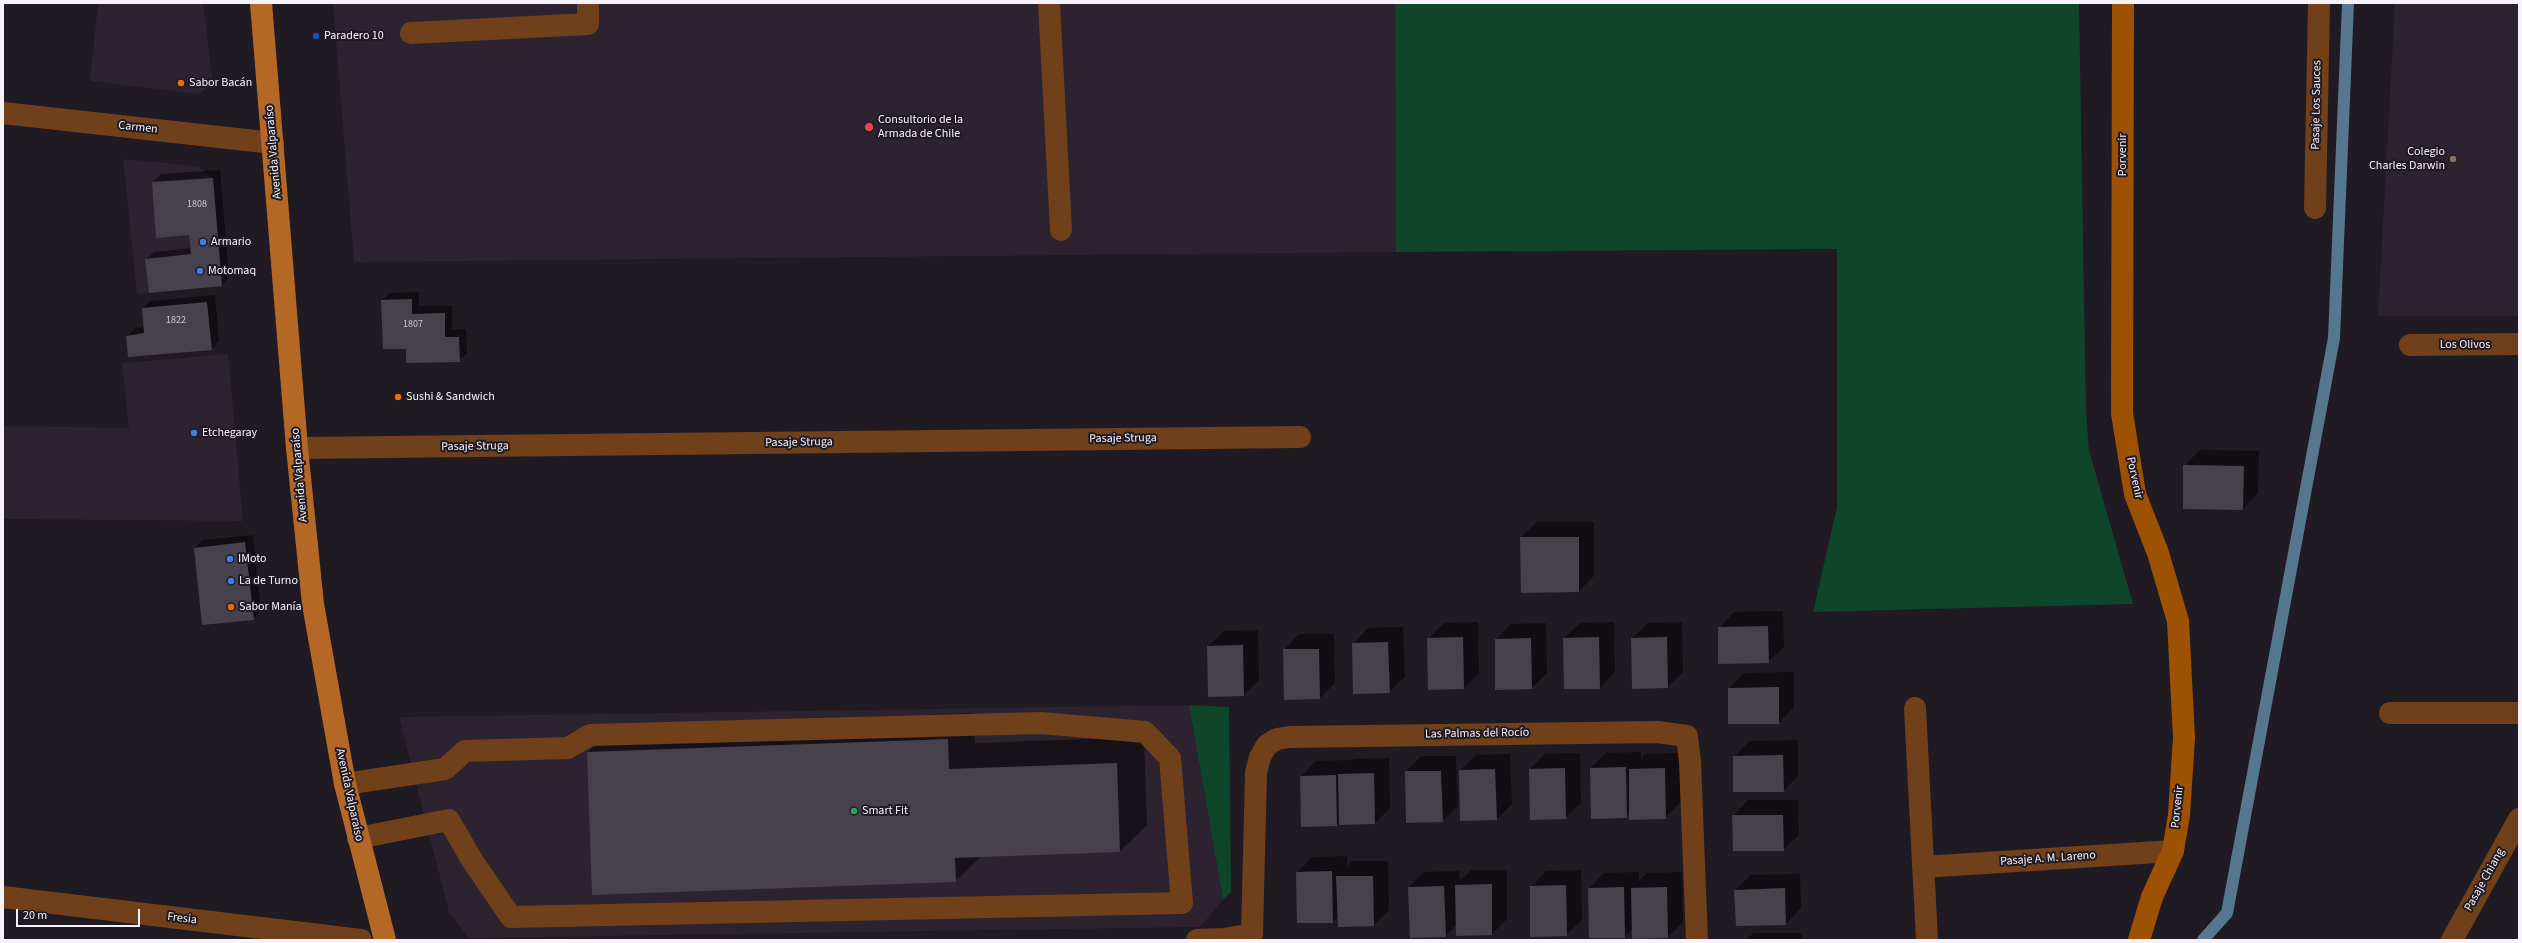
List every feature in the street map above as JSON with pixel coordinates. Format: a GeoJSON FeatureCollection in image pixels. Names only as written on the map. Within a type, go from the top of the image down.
{"type":"FeatureCollection","features":[{"type":"Feature","properties":{"kind":"main road","name":"Avenida Valparaíso"},"geometry":{"type":"LineString","coordinates":[[261,3],[297,448],[313,604],[345,784],[385,940]]}},
{"type":"Feature","properties":{"kind":"street"},"geometry":{"type":"LineString","coordinates":[[411,33],[588,24],[588,3]]}},
{"type":"Feature","properties":{"kind":"street"},"geometry":{"type":"LineString","coordinates":[[1049,3],[1061,230]]}},
{"type":"Feature","properties":{"kind":"street","name":"Porvenir"},"geometry":{"type":"LineString","coordinates":[[2122,3],[2122,413],[2135,494],[2158,553],[2178,621],[2184,738],[2178,815],[2173,852],[2152,897],[2139,940]]}},
{"type":"Feature","properties":{"kind":"street","name":"Pasaje Los Sauces"},"geometry":{"type":"LineString","coordinates":[[2314,208],[2319,3]]}},
{"type":"Feature","properties":{"kind":"street","name":"Carmen"},"geometry":{"type":"LineString","coordinates":[[3,113],[273,143]]}},
{"type":"Feature","properties":{"kind":"street","name":"Los Olivos"},"geometry":{"type":"LineString","coordinates":[[2410,345],[2519,344]]}},
{"type":"Feature","properties":{"kind":"street","name":"Pasaje Struga"},"geometry":{"type":"LineString","coordinates":[[297,448],[1300,437]]}},
{"type":"Feature","properties":{"kind":"street"},"geometry":{"type":"LineString","coordinates":[[1914,708],[1927,940]]}},
{"type":"Feature","properties":{"kind":"street"},"geometry":{"type":"LineString","coordinates":[[2390,713],[2519,713]]}},
{"type":"Feature","properties":{"kind":"street"},"geometry":{"type":"LineString","coordinates":[[345,784],[445,769],[465,752],[568,748],[590,735],[1041,723],[1145,732],[1170,758],[1182,903],[511,918],[472,860],[449,820],[358,838]]}},
{"type":"Feature","properties":{"kind":"street","name":"Las Palmas del Rocío"},"geometry":{"type":"LineString","coordinates":[[1257,937],[1256,773],[1260,757],[1267,745],[1277,739],[1290,736],[1657,732],[1687,736],[1690,762],[1697,940]]}},
{"type":"Feature","properties":{"kind":"street","name":"Pasaje Chiang"},"geometry":{"type":"LineString","coordinates":[[2452,940],[2519,820]]}},
{"type":"Feature","properties":{"kind":"street","name":"Pasaje A. M. Lareno"},"geometry":{"type":"LineString","coordinates":[[1923,867],[2173,852]]}},
{"type":"Feature","properties":{"kind":"street","name":"Fresia"},"geometry":{"type":"LineString","coordinates":[[3,897],[361,940]]}},
{"type":"Feature","properties":{"kind":"street"},"geometry":{"type":"LineString","coordinates":[[1197,940],[1257,937]]}},
{"type":"Feature","properties":{"kind":"shaded area"},"geometry":{"type":"Polygon","coordinates":[[[98,3],[203,3],[213,84],[199,94],[90,81],[98,3]]]}},
{"type":"Feature","properties":{"kind":"shaded area","name":"Consultorio de la Armada de Chile"},"geometry":{"type":"Polygon","coordinates":[[[333,3],[1395,3],[1396,252],[354,262],[333,3]]]}},
{"type":"Feature","properties":{"kind":"shaded area","name":"Colegio Charles Darwin"},"geometry":{"type":"Polygon","coordinates":[[[2395,3],[2519,3],[2519,316],[2378,316],[2395,3]]]}},
{"type":"Feature","properties":{"kind":"shaded area"},"geometry":{"type":"Polygon","coordinates":[[[123,159],[198,166],[213,178],[222,286],[137,294],[123,159]]]}},
{"type":"Feature","properties":{"kind":"shaded area"},"geometry":{"type":"Polygon","coordinates":[[[228,354],[243,521],[3,519],[3,426],[129,428],[122,363],[228,354]]]}},
{"type":"Feature","properties":{"kind":"shaded area"},"geometry":{"type":"Polygon","coordinates":[[[1189,705],[1223,900],[1200,927],[469,938],[449,912],[399,717],[1189,705]]]}},
{"type":"Feature","properties":{"kind":"green space"},"geometry":{"type":"Polygon","coordinates":[[[1395,3],[2079,3],[2086,413],[2089,450],[2133,604],[1813,612],[1837,507],[1837,249],[1396,252],[1395,3]]]}},
{"type":"Feature","properties":{"kind":"green space"},"geometry":{"type":"Polygon","coordinates":[[[1189,705],[1229,707],[1231,892],[1223,900],[1189,705]]]}},
{"type":"Feature","properties":{"kind":"building"},"geometry":{"type":"Polygon","coordinates":[[[213,178],[222,286],[149,293],[145,259],[191,254],[189,235],[156,238],[152,182],[213,178]]]}},
{"type":"Feature","properties":{"kind":"building"},"geometry":{"type":"Polygon","coordinates":[[[412,299],[412,314],[445,313],[445,337],[459,337],[460,362],[406,363],[406,349],[383,349],[381,300],[412,299]]]}},
{"type":"Feature","properties":{"kind":"building"},"geometry":{"type":"Polygon","coordinates":[[[207,302],[212,350],[128,357],[126,336],[144,333],[142,308],[207,302]]]}},
{"type":"Feature","properties":{"kind":"building"},"geometry":{"type":"Polygon","coordinates":[[[2183,465],[2244,466],[2243,510],[2183,509],[2183,465]]]}},
{"type":"Feature","properties":{"kind":"building"},"geometry":{"type":"Polygon","coordinates":[[[1520,537],[1579,537],[1579,592],[1521,593],[1520,537]]]}},
{"type":"Feature","properties":{"kind":"building"},"geometry":{"type":"Polygon","coordinates":[[[245,542],[254,620],[202,625],[194,548],[245,542]]]}},
{"type":"Feature","properties":{"kind":"building"},"geometry":{"type":"Polygon","coordinates":[[[1768,626],[1769,663],[1718,664],[1718,627],[1768,626]]]}},
{"type":"Feature","properties":{"kind":"building"},"geometry":{"type":"Polygon","coordinates":[[[1463,637],[1464,689],[1428,690],[1427,638],[1463,637]]]}},
{"type":"Feature","properties":{"kind":"building"},"geometry":{"type":"Polygon","coordinates":[[[1599,637],[1600,689],[1564,689],[1563,638],[1599,637]]]}},
{"type":"Feature","properties":{"kind":"building"},"geometry":{"type":"Polygon","coordinates":[[[1667,637],[1668,688],[1632,689],[1631,638],[1667,637]]]}},
{"type":"Feature","properties":{"kind":"building"},"geometry":{"type":"Polygon","coordinates":[[[1531,638],[1532,689],[1495,690],[1495,639],[1531,638]]]}},
{"type":"Feature","properties":{"kind":"building"},"geometry":{"type":"Polygon","coordinates":[[[1388,642],[1390,693],[1353,694],[1352,643],[1388,642]]]}},
{"type":"Feature","properties":{"kind":"building"},"geometry":{"type":"Polygon","coordinates":[[[1243,645],[1244,696],[1208,697],[1207,646],[1243,645]]]}},
{"type":"Feature","properties":{"kind":"building"},"geometry":{"type":"Polygon","coordinates":[[[1283,649],[1319,649],[1320,699],[1284,700],[1283,649]]]}},
{"type":"Feature","properties":{"kind":"building"},"geometry":{"type":"Polygon","coordinates":[[[1779,687],[1779,724],[1728,724],[1728,688],[1779,687]]]}},
{"type":"Feature","properties":{"kind":"building","name":"Smart Fit"},"geometry":{"type":"Polygon","coordinates":[[[948,739],[949,769],[1117,763],[1120,852],[955,858],[956,882],[592,895],[587,752],[948,739]]]}},
{"type":"Feature","properties":{"kind":"building"},"geometry":{"type":"Polygon","coordinates":[[[1783,755],[1784,792],[1733,792],[1733,756],[1783,755]]]}},
{"type":"Feature","properties":{"kind":"building"},"geometry":{"type":"Polygon","coordinates":[[[1626,767],[1627,818],[1591,819],[1590,768],[1626,767]]]}},
{"type":"Feature","properties":{"kind":"building"},"geometry":{"type":"Polygon","coordinates":[[[1565,768],[1566,819],[1530,820],[1529,769],[1565,768]]]}},
{"type":"Feature","properties":{"kind":"building"},"geometry":{"type":"Polygon","coordinates":[[[1665,768],[1666,819],[1629,820],[1629,769],[1665,768]]]}},
{"type":"Feature","properties":{"kind":"building"},"geometry":{"type":"Polygon","coordinates":[[[1495,769],[1497,820],[1460,821],[1459,770],[1495,769]]]}},
{"type":"Feature","properties":{"kind":"building"},"geometry":{"type":"Polygon","coordinates":[[[1405,771],[1441,771],[1443,822],[1406,823],[1405,771]]]}},
{"type":"Feature","properties":{"kind":"building"},"geometry":{"type":"Polygon","coordinates":[[[1374,773],[1375,824],[1339,825],[1338,774],[1374,773]]]}},
{"type":"Feature","properties":{"kind":"building"},"geometry":{"type":"Polygon","coordinates":[[[1336,775],[1337,826],[1301,827],[1300,776],[1336,775]]]}},
{"type":"Feature","properties":{"kind":"building"},"geometry":{"type":"Polygon","coordinates":[[[1732,815],[1783,815],[1784,851],[1733,851],[1732,815]]]}},
{"type":"Feature","properties":{"kind":"building"},"geometry":{"type":"Polygon","coordinates":[[[1332,871],[1333,923],[1297,923],[1296,872],[1332,871]]]}},
{"type":"Feature","properties":{"kind":"building"},"geometry":{"type":"Polygon","coordinates":[[[1336,876],[1373,876],[1374,926],[1338,927],[1336,876]]]}},
{"type":"Feature","properties":{"kind":"building"},"geometry":{"type":"Polygon","coordinates":[[[1492,884],[1492,935],[1456,936],[1455,885],[1492,884]]]}},
{"type":"Feature","properties":{"kind":"building"},"geometry":{"type":"Polygon","coordinates":[[[1566,885],[1567,936],[1530,937],[1530,886],[1566,885]]]}},
{"type":"Feature","properties":{"kind":"building"},"geometry":{"type":"Polygon","coordinates":[[[1444,886],[1446,937],[1410,938],[1408,887],[1444,886]]]}},
{"type":"Feature","properties":{"kind":"building"},"geometry":{"type":"Polygon","coordinates":[[[1624,887],[1625,938],[1589,938],[1588,888],[1624,887]]]}},
{"type":"Feature","properties":{"kind":"building"},"geometry":{"type":"Polygon","coordinates":[[[1667,887],[1668,938],[1632,939],[1631,888],[1667,887]]]}},
{"type":"Feature","properties":{"kind":"building"},"geometry":{"type":"Polygon","coordinates":[[[1785,888],[1786,925],[1736,926],[1734,890],[1785,888]]]}},
{"type":"Feature","properties":{"kind":"waterway"},"geometry":{"type":"LineString","coordinates":[[2203,940],[2227,913],[2334,338],[2348,3]]}},
{"type":"Feature","properties":{"kind":"place","name":"Paradero 10"},"geometry":{"type":"Point","coordinates":[316,36]}},
{"type":"Feature","properties":{"kind":"place","name":"Sabor Bacán"},"geometry":{"type":"Point","coordinates":[181,83]}},
{"type":"Feature","properties":{"kind":"place","name":"Consultorio de la Armada de Chile"},"geometry":{"type":"Point","coordinates":[869,127]}},
{"type":"Feature","properties":{"kind":"place","name":"Colegio Charles Darwin"},"geometry":{"type":"Point","coordinates":[2453,159]}},
{"type":"Feature","properties":{"kind":"place","name":"Armario"},"geometry":{"type":"Point","coordinates":[203,242]}},
{"type":"Feature","properties":{"kind":"place","name":"Motomaq"},"geometry":{"type":"Point","coordinates":[200,271]}},
{"type":"Feature","properties":{"kind":"place","name":"Sushi & Sandwich"},"geometry":{"type":"Point","coordinates":[398,397]}},
{"type":"Feature","properties":{"kind":"place","name":"Etchegaray"},"geometry":{"type":"Point","coordinates":[194,433]}},
{"type":"Feature","properties":{"kind":"place","name":"IMoto"},"geometry":{"type":"Point","coordinates":[230,559]}},
{"type":"Feature","properties":{"kind":"place","name":"La de Turno"},"geometry":{"type":"Point","coordinates":[231,581]}},
{"type":"Feature","properties":{"kind":"place","name":"Sabor Manía"},"geometry":{"type":"Point","coordinates":[231,607]}},
{"type":"Feature","properties":{"kind":"place","name":"Smart Fit"},"geometry":{"type":"Point","coordinates":[854,811]}}]}
